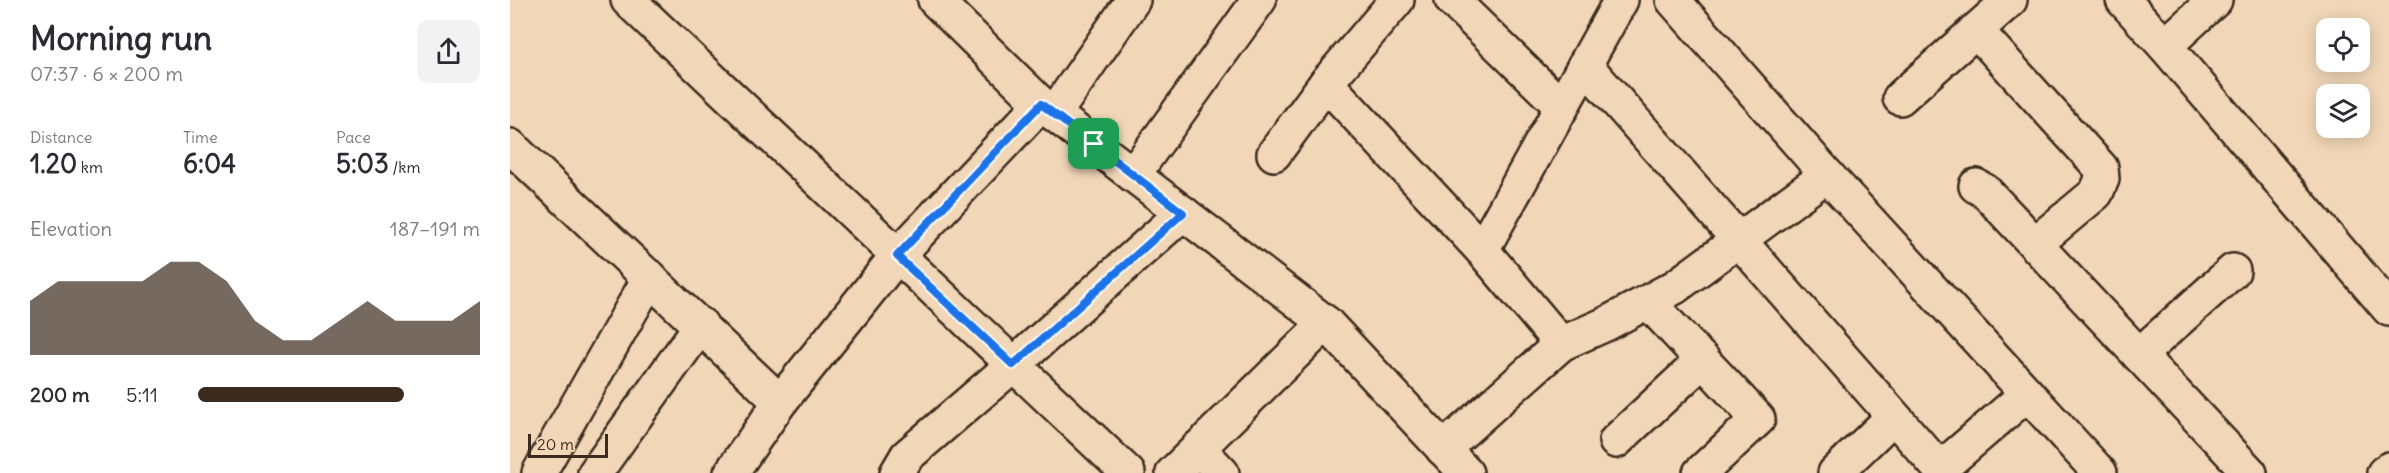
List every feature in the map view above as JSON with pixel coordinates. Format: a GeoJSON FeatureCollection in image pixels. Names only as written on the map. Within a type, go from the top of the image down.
{"type":"FeatureCollection","features":[{"type":"Feature","properties":{"kind":"street"},"geometry":{"type":"LineString","coordinates":[[628,0],[1128,473]]}},
{"type":"Feature","properties":{"kind":"street"},"geometry":{"type":"LineString","coordinates":[[935,0],[1048,109],[1326,323],[1466,473]]}},
{"type":"Feature","properties":{"kind":"street"},"geometry":{"type":"LineString","coordinates":[[731,473],[780,402],[897,256],[1048,109],[1133,0]]}},
{"type":"Feature","properties":{"kind":"street"},"geometry":{"type":"LineString","coordinates":[[1133,175],[1260,0]]}},
{"type":"Feature","properties":{"kind":"street"},"geometry":{"type":"LineString","coordinates":[[1274,154],[1326,83],[1397,0]]}},
{"type":"Feature","properties":{"kind":"street"},"geometry":{"type":"LineString","coordinates":[[1452,0],[1562,107]]}},
{"type":"Feature","properties":{"kind":"street"},"geometry":{"type":"LineString","coordinates":[[1482,250],[1621,0]]}},
{"type":"Feature","properties":{"kind":"street"},"geometry":{"type":"LineString","coordinates":[[1672,0],[1827,176],[2100,473]]}},
{"type":"Feature","properties":{"kind":"street"},"geometry":{"type":"LineString","coordinates":[[1900,98],[2010,0]]}},
{"type":"Feature","properties":{"kind":"street"},"geometry":{"type":"LineString","coordinates":[[2123,0],[2165,46],[2389,309]]}},
{"type":"Feature","properties":{"kind":"street"},"geometry":{"type":"LineString","coordinates":[[2165,46],[2215,0]]}},
{"type":"Feature","properties":{"kind":"street"},"geometry":{"type":"LineString","coordinates":[[1976,30],[2101,168],[2102,178],[2096,193],[2035,244]]}},
{"type":"Feature","properties":{"kind":"street"},"geometry":{"type":"LineString","coordinates":[[1585,65],[1940,469],[2027,394]]}},
{"type":"Feature","properties":{"kind":"street"},"geometry":{"type":"LineString","coordinates":[[1326,83],[1482,250],[1561,344]]}},
{"type":"Feature","properties":{"kind":"street"},"geometry":{"type":"LineString","coordinates":[[514,158],[650,277],[780,402]]}},
{"type":"Feature","properties":{"kind":"street"},"geometry":{"type":"LineString","coordinates":[[1443,449],[1561,344],[1649,303],[1675,287],[1827,176]]}},
{"type":"Feature","properties":{"kind":"street"},"geometry":{"type":"LineString","coordinates":[[1976,186],[1985,191],[2250,473]]}},
{"type":"Feature","properties":{"kind":"street"},"geometry":{"type":"LineString","coordinates":[[897,473],[907,456],[1183,213]]}},
{"type":"Feature","properties":{"kind":"street"},"geometry":{"type":"LineString","coordinates":[[2139,355],[2232,271]]}},
{"type":"Feature","properties":{"kind":"street"},"geometry":{"type":"LineString","coordinates":[[539,473],[650,277]]}},
{"type":"Feature","properties":{"kind":"street"},"geometry":{"type":"LineString","coordinates":[[1649,303],[1758,419],[1701,473]]}},
{"type":"Feature","properties":{"kind":"street"},"geometry":{"type":"LineString","coordinates":[[1173,473],[1326,323]]}},
{"type":"Feature","properties":{"kind":"street"},"geometry":{"type":"LineString","coordinates":[[595,473],[701,325]]}},
{"type":"Feature","properties":{"kind":"street"},"geometry":{"type":"LineString","coordinates":[[1616,441],[1703,360]]}},
{"type":"Feature","properties":{"kind":"street"},"geometry":{"type":"LineString","coordinates":[[1835,473],[1893,417]]}},
{"type":"Feature","properties":{"kind":"street"},"geometry":{"type":"LineString","coordinates":[[1198,448],[1222,473]]}},
{"type":"Feature","properties":{"kind":"street"},"geometry":{"type":"LineString","coordinates":[[2384,473],[2389,469]]}},
{"type":"Feature","properties":{"kind":"route"},"geometry":{"type":"LineString","coordinates":[[1041,104],[1094,144],[1183,213],[1013,365],[897,256],[1041,104]]}}]}
